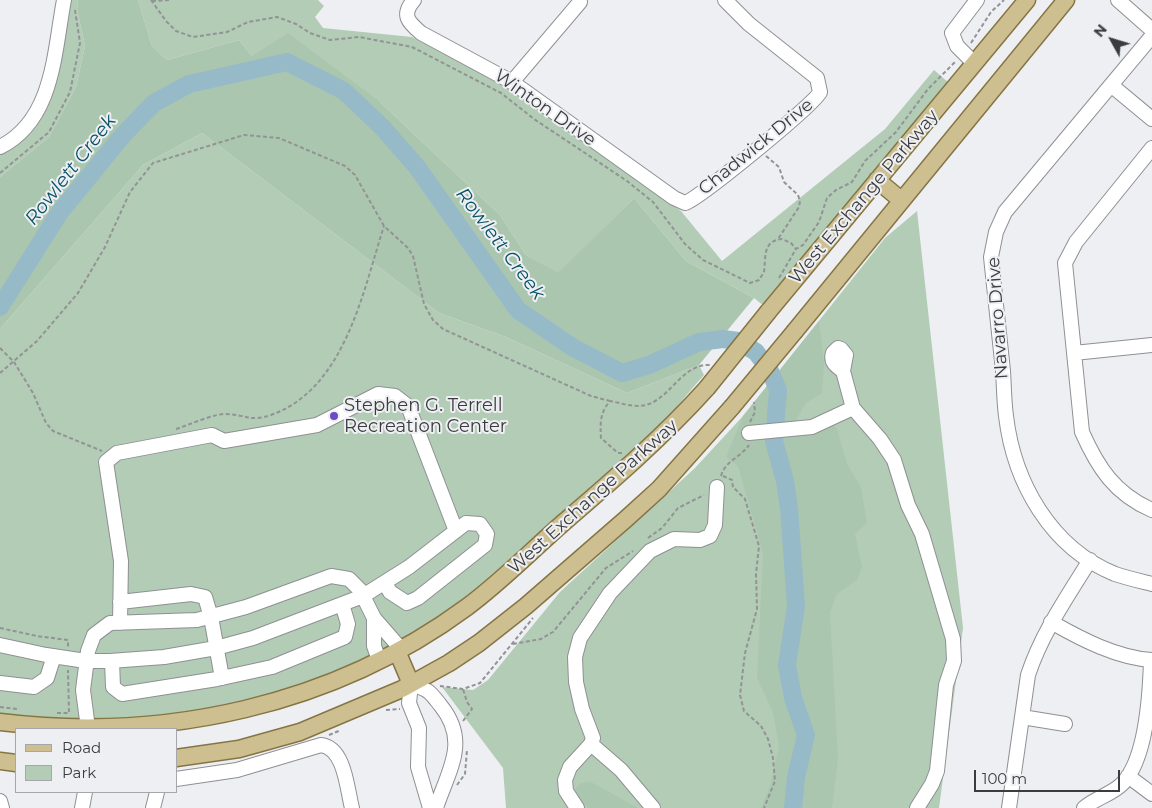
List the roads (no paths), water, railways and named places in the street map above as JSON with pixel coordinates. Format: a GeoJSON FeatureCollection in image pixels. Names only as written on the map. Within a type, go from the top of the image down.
{"type":"FeatureCollection","features":[{"type":"Feature","properties":{"kind":"main road","name":"West Exchange Parkway"},"geometry":{"type":"LineString","coordinates":[[103,728],[164,724],[246,710],[305,692],[399,650],[465,608],[518,566],[642,453],[707,388],[877,180],[969,58],[1027,0]]}},
{"type":"Feature","properties":{"kind":"main road","name":"West Exchange Parkway"},"geometry":{"type":"LineString","coordinates":[[178,758],[239,748],[300,732],[411,684],[479,644],[563,574],[659,488],[732,407],[1066,0]]}},
{"type":"Feature","properties":{"kind":"main road"},"geometry":{"type":"LineString","coordinates":[[877,180],[901,200]]}},
{"type":"Feature","properties":{"kind":"main road"},"geometry":{"type":"LineString","coordinates":[[399,650],[411,684]]}},
{"type":"Feature","properties":{"kind":"main road","name":"West Exchange Parkway"},"geometry":{"type":"LineString","coordinates":[[0,722],[48,728]]}},
{"type":"Feature","properties":{"kind":"main road"},"geometry":{"type":"LineString","coordinates":[[0,761],[15,763]]}},
{"type":"Feature","properties":{"kind":"street"},"geometry":{"type":"LineString","coordinates":[[0,147],[18,134],[42,105],[64,0]]}},
{"type":"Feature","properties":{"kind":"street","name":"Winton Drive"},"geometry":{"type":"LineString","coordinates":[[414,0],[408,6],[406,15],[409,23],[421,33],[512,82],[674,198],[685,203]]}},
{"type":"Feature","properties":{"kind":"street","name":"Chadwick Drive"},"geometry":{"type":"LineString","coordinates":[[685,203],[816,100],[820,87],[817,78],[749,24],[725,0]]}},
{"type":"Feature","properties":{"kind":"street"},"geometry":{"type":"LineString","coordinates":[[969,58],[953,39],[952,33],[977,0]]}},
{"type":"Feature","properties":{"kind":"street"},"geometry":{"type":"LineString","coordinates":[[1118,0],[1152,30]]}},
{"type":"Feature","properties":{"kind":"street"},"geometry":{"type":"LineString","coordinates":[[512,82],[580,2]]}},
{"type":"Feature","properties":{"kind":"street","name":"Navarro Drive"},"geometry":{"type":"LineString","coordinates":[[1152,36],[1005,212],[996,232],[991,257],[1006,417],[1017,468],[1028,493],[1044,518],[1090,560],[1115,574],[1152,584]]}},
{"type":"Feature","properties":{"kind":"street"},"geometry":{"type":"LineString","coordinates":[[1111,85],[1152,119]]}},
{"type":"Feature","properties":{"kind":"street"},"geometry":{"type":"LineString","coordinates":[[1152,148],[1076,242],[1065,263],[1082,432],[1092,455],[1115,487],[1138,504],[1152,510]]}},
{"type":"Feature","properties":{"kind":"street"},"geometry":{"type":"LineString","coordinates":[[1074,353],[1152,345]]}},
{"type":"Feature","properties":{"kind":"street"},"geometry":{"type":"LineString","coordinates":[[843,371],[853,408],[894,460],[908,505],[922,534],[954,648],[954,661],[944,698],[936,771],[932,784],[917,808]]}},
{"type":"Feature","properties":{"kind":"street"},"geometry":{"type":"LineString","coordinates":[[120,623],[121,561],[106,462],[117,453],[212,435],[224,441],[317,425],[378,394],[395,396],[408,406],[456,531]]}},
{"type":"Feature","properties":{"kind":"street"},"geometry":{"type":"LineString","coordinates":[[749,433],[793,430],[820,425],[853,408]]}},
{"type":"Feature","properties":{"kind":"street"},"geometry":{"type":"LineString","coordinates":[[577,808],[566,791],[565,780],[574,762],[591,744],[593,734],[582,708],[575,674],[575,657],[580,638],[610,593],[650,551],[674,539],[700,540],[710,536],[715,525],[718,487]]}},
{"type":"Feature","properties":{"kind":"street"},"geometry":{"type":"LineString","coordinates":[[0,645],[86,661],[164,657],[216,648],[253,638],[363,596],[385,582],[409,567],[466,523],[480,524],[487,534],[485,545],[418,598],[407,603],[390,592],[385,582]]}},
{"type":"Feature","properties":{"kind":"street"},"geometry":{"type":"LineString","coordinates":[[1009,808],[1028,675],[1034,656],[1051,622],[1090,560]]}},
{"type":"Feature","properties":{"kind":"street"},"geometry":{"type":"LineString","coordinates":[[88,728],[83,690],[86,661],[94,635],[110,623],[196,620],[211,617],[332,576],[349,579],[363,596],[374,618],[399,650]]}},
{"type":"Feature","properties":{"kind":"street"},"geometry":{"type":"LineString","coordinates":[[120,602],[191,594],[204,597],[211,617],[222,678]]}},
{"type":"Feature","properties":{"kind":"street"},"geometry":{"type":"LineString","coordinates":[[112,661],[112,686],[122,694],[222,678],[272,667],[345,636],[348,624],[342,604]]}},
{"type":"Feature","properties":{"kind":"street"},"geometry":{"type":"LineString","coordinates":[[374,618],[374,646],[379,660]]}},
{"type":"Feature","properties":{"kind":"street"},"geometry":{"type":"LineString","coordinates":[[1051,622],[1078,638],[1139,659],[1151,660],[1141,746],[1128,776],[1123,784],[1084,808]]}},
{"type":"Feature","properties":{"kind":"street"},"geometry":{"type":"LineString","coordinates":[[0,683],[34,687],[47,678],[54,656]]}},
{"type":"Feature","properties":{"kind":"street"},"geometry":{"type":"LineString","coordinates":[[430,808],[418,767],[419,728],[409,703],[411,684],[430,691],[449,716],[456,742],[454,760],[436,808]]}},
{"type":"Feature","properties":{"kind":"street"},"geometry":{"type":"LineString","coordinates":[[1022,717],[1065,724]]}},
{"type":"Feature","properties":{"kind":"street"},"geometry":{"type":"LineString","coordinates":[[591,744],[621,770],[653,808]]}},
{"type":"Feature","properties":{"kind":"street"},"geometry":{"type":"LineString","coordinates":[[178,780],[237,770],[321,745],[326,746],[340,761],[352,808]]}},
{"type":"Feature","properties":{"kind":"street"},"geometry":{"type":"LineString","coordinates":[[1128,776],[1152,794]]}},
{"type":"Feature","properties":{"kind":"street"},"geometry":{"type":"LineString","coordinates":[[82,808],[85,793]]}},
{"type":"Feature","properties":{"kind":"street"},"geometry":{"type":"LineString","coordinates":[[153,808],[157,793]]}},
{"type":"Feature","properties":{"kind":"street"},"geometry":{"type":"LineString","coordinates":[[0,800],[2,808]]}},
{"type":"Feature","properties":{"kind":"waterway","name":"Rowlett Creek"},"geometry":{"type":"LineString","coordinates":[[0,307],[60,212],[123,135],[154,103],[189,84],[287,62],[344,91],[382,127],[417,167],[518,310],[572,347],[622,373],[649,365],[699,342],[723,339],[738,341],[756,352],[770,371],[778,390],[774,441],[785,481],[789,508],[796,606],[787,665],[793,698],[806,735],[796,777],[793,808]]}},
{"type":"Feature","properties":{"kind":"place","name":"Stephen G. Terrell Recreation Center"},"geometry":{"type":"Point","coordinates":[334,416]}}]}
